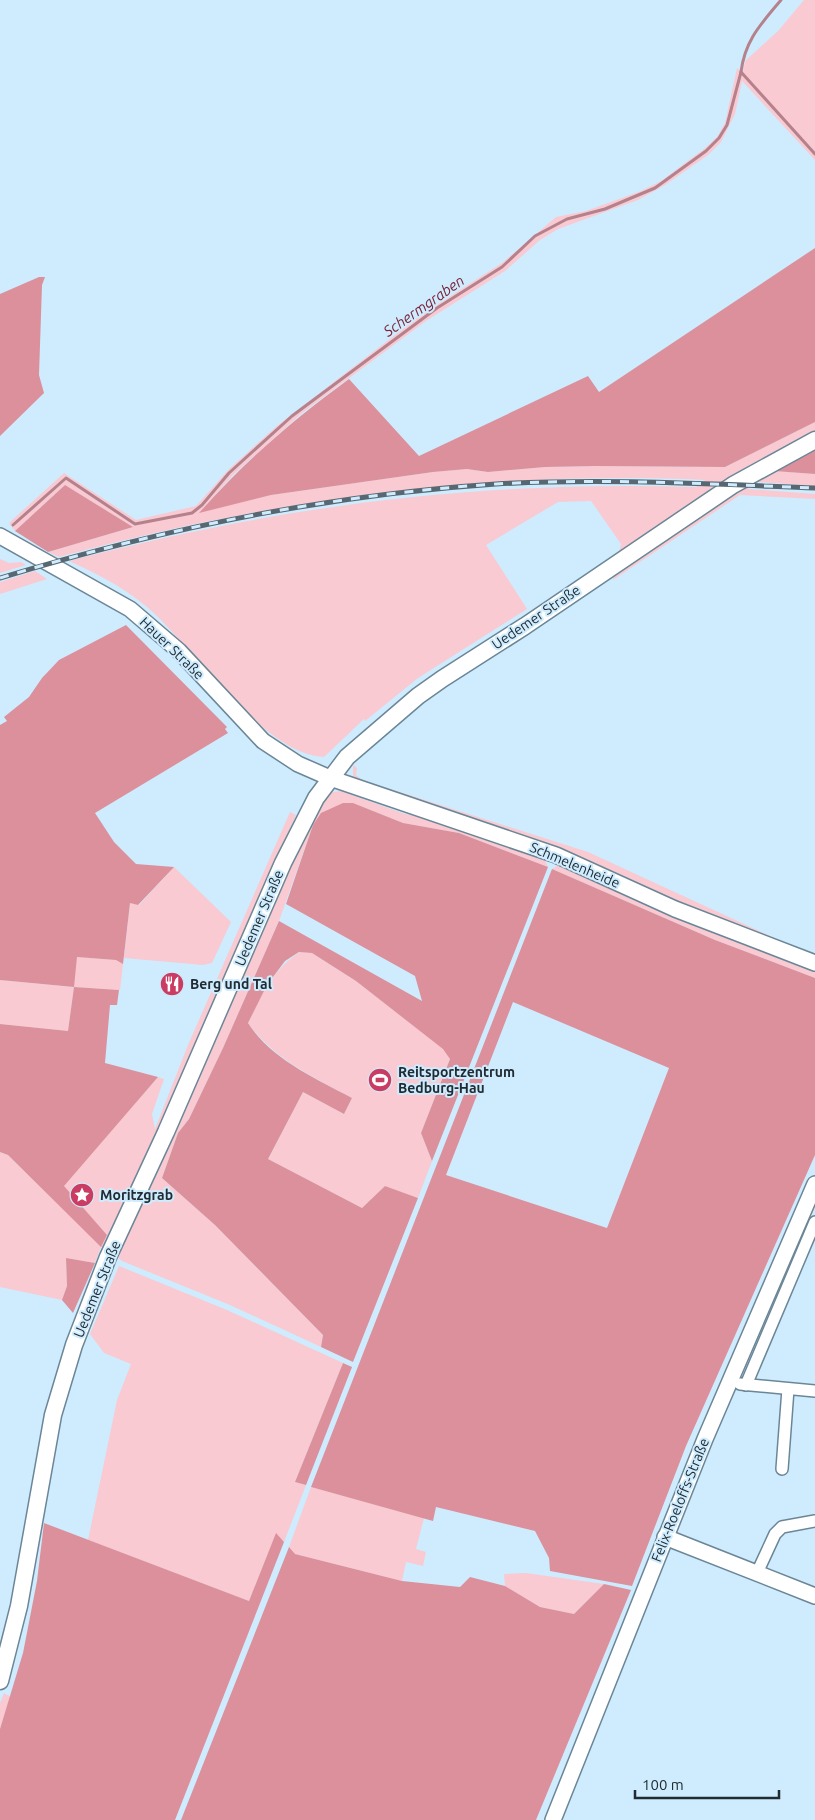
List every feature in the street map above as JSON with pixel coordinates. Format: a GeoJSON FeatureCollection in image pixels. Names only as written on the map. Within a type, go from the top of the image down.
{"type":"FeatureCollection","features":[{"type":"Feature","properties":{"kind":"main road","name":"Uedemer Straße"},"geometry":{"type":"LineString","coordinates":[[0,1681],[19,1606],[53,1415],[74,1345],[108,1257],[166,1132],[283,863],[316,798],[347,757],[418,696],[733,485],[815,440]]}},
{"type":"Feature","properties":{"kind":"street","name":"Hauer Straße"},"geometry":{"type":"LineString","coordinates":[[0,536],[130,609],[160,633],[263,741],[298,764],[330,778]]}},
{"type":"Feature","properties":{"kind":"street","name":"Schmelenheide"},"geometry":{"type":"LineString","coordinates":[[330,778],[556,855],[675,909],[815,964]]}},
{"type":"Feature","properties":{"kind":"street","name":"Felix-Roeloffs-Straße"},"geometry":{"type":"LineString","coordinates":[[553,1820],[729,1382],[815,1184]]}},
{"type":"Feature","properties":{"kind":"street"},"geometry":{"type":"LineString","coordinates":[[746,1385],[815,1222]]}},
{"type":"Feature","properties":{"kind":"street"},"geometry":{"type":"LineString","coordinates":[[729,1382],[815,1391]]}},
{"type":"Feature","properties":{"kind":"street"},"geometry":{"type":"LineString","coordinates":[[782,1469],[788,1389]]}},
{"type":"Feature","properties":{"kind":"street"},"geometry":{"type":"LineString","coordinates":[[757,1573],[775,1534],[782,1527],[815,1521]]}},
{"type":"Feature","properties":{"kind":"street"},"geometry":{"type":"LineString","coordinates":[[666,1537],[815,1596]]}},
{"type":"Feature","properties":{"kind":"shaded area"},"geometry":{"type":"Polygon","coordinates":[[[804,0],[815,0],[815,160],[742,81],[735,114],[721,142],[708,155],[665,185],[638,200],[558,229],[540,240],[505,271],[426,321],[302,413],[233,475],[200,512],[271,495],[467,469],[488,472],[545,467],[725,467],[815,422],[815,435],[618,557],[621,544],[591,501],[558,502],[486,545],[527,609],[418,678],[365,721],[364,719],[324,757],[302,752],[279,740],[256,722],[234,700],[147,607],[116,585],[69,561],[225,525],[380,501],[536,488],[696,487],[705,480],[623,478],[541,480],[379,493],[298,505],[218,520],[138,537],[59,557],[48,552],[133,527],[65,485],[15,531],[9,523],[64,473],[136,520],[196,506],[229,469],[278,425],[421,315],[502,263],[556,217],[586,211],[641,191],[661,181],[704,149],[717,137],[725,123],[737,68],[743,72],[745,61],[778,31],[804,0]]]}},
{"type":"Feature","properties":{"kind":"shaded area"},"geometry":{"type":"Polygon","coordinates":[[[815,248],[815,422],[725,467],[545,467],[488,472],[467,469],[271,495],[199,513],[270,442],[349,379],[419,456],[588,376],[599,392],[815,248]]]}},
{"type":"Feature","properties":{"kind":"shaded area"},"geometry":{"type":"Polygon","coordinates":[[[39,277],[45,277],[42,285],[39,375],[44,393],[0,436],[0,294],[39,277]]]}},
{"type":"Feature","properties":{"kind":"shaded area"},"geometry":{"type":"Polygon","coordinates":[[[815,445],[815,450],[775,471],[815,474],[815,486],[758,482],[748,489],[815,494],[815,499],[740,495],[613,580],[616,569],[681,525],[815,445]]]}},
{"type":"Feature","properties":{"kind":"shaded area"},"geometry":{"type":"Polygon","coordinates":[[[815,450],[815,474],[774,471],[815,450]]]}},
{"type":"Feature","properties":{"kind":"shaded area"},"geometry":{"type":"Polygon","coordinates":[[[65,485],[133,527],[48,552],[15,531],[65,485]]]}},
{"type":"Feature","properties":{"kind":"shaded area"},"geometry":{"type":"Polygon","coordinates":[[[0,559],[9,563],[21,562],[26,565],[0,573],[0,559]]]}},
{"type":"Feature","properties":{"kind":"shaded area"},"geometry":{"type":"Polygon","coordinates":[[[35,571],[47,579],[0,594],[0,582],[35,571]]]}},
{"type":"Feature","properties":{"kind":"shaded area"},"geometry":{"type":"Polygon","coordinates":[[[126,625],[227,727],[225,729],[228,733],[95,813],[114,842],[136,864],[174,867],[138,905],[130,903],[123,964],[116,960],[77,957],[74,987],[0,980],[0,725],[7,721],[4,717],[29,697],[42,678],[59,660],[126,625]]]}},
{"type":"Feature","properties":{"kind":"shaded area"},"geometry":{"type":"Polygon","coordinates":[[[353,765],[357,768],[356,775],[362,780],[588,852],[781,941],[815,954],[815,959],[356,780],[353,775],[353,765]]]}},
{"type":"Feature","properties":{"kind":"shaded area"},"geometry":{"type":"Polygon","coordinates":[[[341,791],[405,814],[440,819],[543,855],[548,867],[459,833],[403,823],[353,803],[313,825],[279,921],[223,1048],[189,1119],[178,1133],[162,1178],[215,1225],[323,1335],[321,1347],[230,1305],[122,1261],[117,1257],[116,1252],[307,822],[326,793],[341,791]]]}},
{"type":"Feature","properties":{"kind":"shaded area"},"geometry":{"type":"Polygon","coordinates":[[[343,803],[353,803],[403,823],[459,833],[548,867],[432,1161],[421,1133],[450,1059],[443,1049],[356,981],[312,953],[299,952],[285,961],[267,985],[248,1023],[258,1036],[281,1057],[309,1075],[352,1098],[344,1114],[303,1092],[268,1159],[362,1208],[385,1186],[418,1198],[353,1362],[321,1347],[323,1335],[215,1225],[162,1178],[178,1133],[189,1119],[223,1048],[279,921],[422,1001],[415,976],[286,904],[313,825],[321,813],[343,803]]]}},
{"type":"Feature","properties":{"kind":"shaded area"},"geometry":{"type":"Polygon","coordinates":[[[290,812],[296,815],[241,949],[107,1249],[101,1247],[95,1263],[66,1258],[67,1286],[62,1300],[0,1287],[0,1152],[8,1155],[101,1246],[107,1235],[63,1186],[158,1077],[164,1079],[152,1114],[155,1129],[188,1045],[290,812]]]}},
{"type":"Feature","properties":{"kind":"shaded area"},"geometry":{"type":"Polygon","coordinates":[[[562,863],[815,968],[815,978],[715,940],[552,869],[562,863]]]}},
{"type":"Feature","properties":{"kind":"shaded area"},"geometry":{"type":"Polygon","coordinates":[[[174,867],[231,922],[212,963],[203,965],[124,958],[130,903],[139,905],[174,867]]]}},
{"type":"Feature","properties":{"kind":"shaded area"},"geometry":{"type":"Polygon","coordinates":[[[552,869],[715,940],[815,978],[815,1155],[686,1446],[632,1586],[550,1571],[549,1558],[535,1531],[436,1507],[433,1521],[311,1487],[552,869]],[[513,1002],[446,1175],[607,1228],[669,1068],[513,1002]]]}},
{"type":"Feature","properties":{"kind":"shaded area","name":"Reitsportzentrum Bedburg-Hau"},"geometry":{"type":"Polygon","coordinates":[[[300,952],[312,953],[356,981],[444,1049],[450,1059],[421,1133],[432,1161],[418,1198],[385,1186],[362,1208],[268,1159],[303,1092],[344,1114],[352,1098],[309,1075],[282,1057],[269,1047],[248,1023],[263,993],[275,975],[282,966],[300,952]]]}},
{"type":"Feature","properties":{"kind":"shaded area"},"geometry":{"type":"Polygon","coordinates":[[[77,957],[116,960],[123,964],[120,990],[74,987],[68,1031],[0,1024],[0,980],[73,987],[77,957]]]}},
{"type":"Feature","properties":{"kind":"shaded area"},"geometry":{"type":"Polygon","coordinates":[[[74,987],[119,990],[117,1005],[110,1005],[105,1063],[158,1077],[64,1186],[107,1235],[101,1247],[8,1155],[0,1152],[0,1024],[68,1031],[74,987]]]}},
{"type":"Feature","properties":{"kind":"shaded area"},"geometry":{"type":"Polygon","coordinates":[[[66,1258],[95,1263],[73,1313],[62,1300],[67,1286],[66,1258]]]}},
{"type":"Feature","properties":{"kind":"shaded area"},"geometry":{"type":"Polygon","coordinates":[[[119,1266],[227,1310],[343,1363],[295,1482],[306,1485],[284,1542],[276,1534],[249,1601],[88,1540],[117,1400],[131,1364],[104,1353],[90,1334],[119,1266]]]}},
{"type":"Feature","properties":{"kind":"shaded area"},"geometry":{"type":"Polygon","coordinates":[[[343,1363],[352,1367],[306,1485],[295,1482],[343,1363]]]}},
{"type":"Feature","properties":{"kind":"shaded area"},"geometry":{"type":"Polygon","coordinates":[[[311,1487],[424,1518],[416,1549],[426,1552],[423,1566],[406,1562],[402,1581],[295,1554],[289,1547],[311,1487]]]}},
{"type":"Feature","properties":{"kind":"shaded area"},"geometry":{"type":"Polygon","coordinates":[[[44,1523],[249,1601],[276,1533],[284,1542],[175,1820],[0,1820],[0,1729],[23,1653],[37,1581],[44,1523]]]}},
{"type":"Feature","properties":{"kind":"shaded area"},"geometry":{"type":"Polygon","coordinates":[[[289,1547],[295,1554],[402,1581],[460,1587],[470,1577],[505,1586],[540,1607],[574,1614],[604,1584],[631,1590],[536,1820],[181,1820],[289,1547]]]}},
{"type":"Feature","properties":{"kind":"shaded area"},"geometry":{"type":"Polygon","coordinates":[[[526,1573],[604,1584],[574,1614],[540,1607],[505,1586],[504,1574],[526,1573]]]}},
{"type":"Feature","properties":{"kind":"shaded area"},"geometry":{"type":"Polygon","coordinates":[[[4,1693],[11,1697],[0,1729],[0,1703],[4,1693]]]}},
{"type":"Feature","properties":{"kind":"waterway"},"geometry":{"type":"LineString","coordinates":[[741,72],[750,41],[781,0]]}},
{"type":"Feature","properties":{"kind":"waterway","name":"Schermgraben"},"geometry":{"type":"LineString","coordinates":[[13,525],[66,478],[135,524],[192,513],[202,505],[229,473],[292,416],[437,308],[502,267],[535,236],[567,219],[605,209],[655,188],[706,151],[719,138],[727,125],[741,72],[815,154]]}},
{"type":"Feature","properties":{"kind":"railway"},"geometry":{"type":"LineString","coordinates":[[0,578],[122,544],[245,517],[370,496],[433,489],[536,482],[656,482],[815,488]]}},
{"type":"Feature","properties":{"kind":"place","name":"Berg und Tal"},"geometry":{"type":"Point","coordinates":[172,984]}},
{"type":"Feature","properties":{"kind":"place","name":"Reitsportzentrum Bedburg-Hau"},"geometry":{"type":"Point","coordinates":[380,1080]}},
{"type":"Feature","properties":{"kind":"place","name":"Moritzgrab"},"geometry":{"type":"Point","coordinates":[82,1195]}}]}
